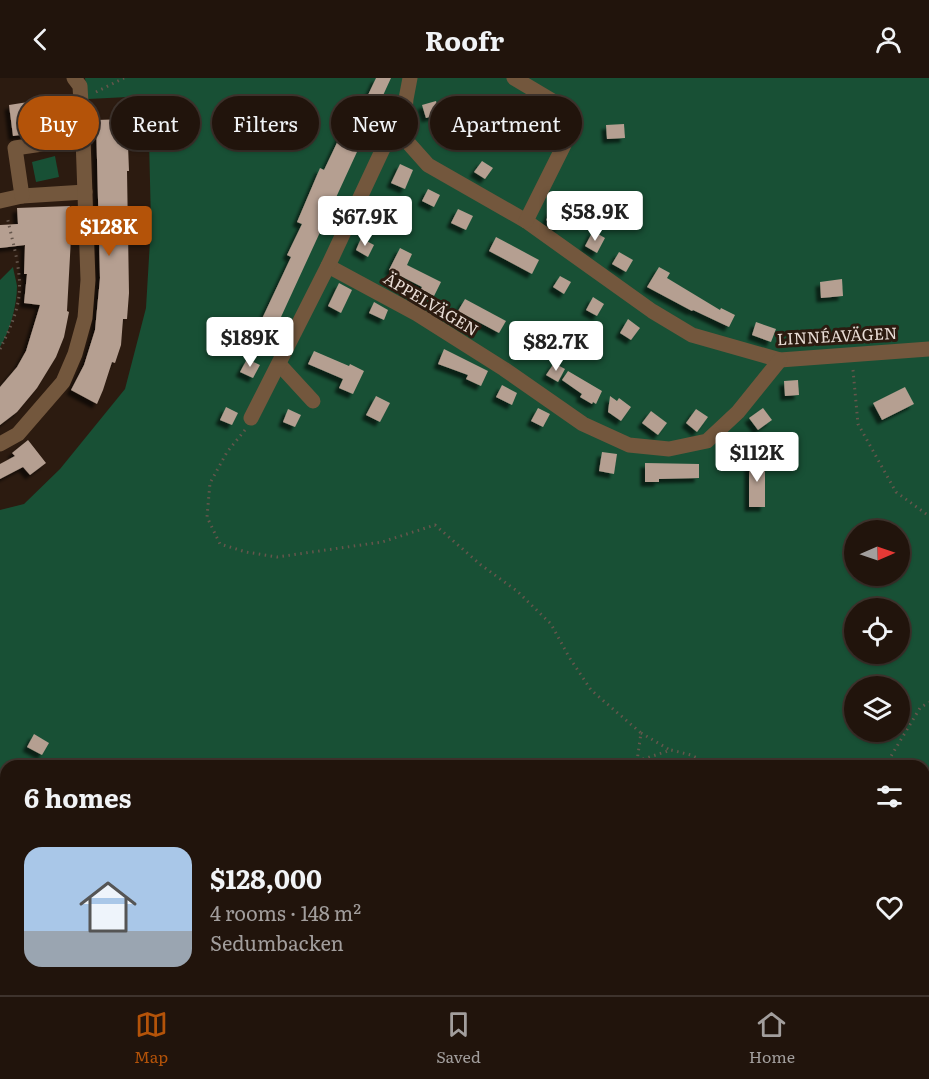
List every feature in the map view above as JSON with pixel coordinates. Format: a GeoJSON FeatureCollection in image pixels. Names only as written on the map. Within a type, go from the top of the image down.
{"type":"FeatureCollection","features":[{"type":"Feature","properties":{"kind":"street"},"geometry":{"type":"LineString","coordinates":[[74,78],[80,86],[81,96]]}},
{"type":"Feature","properties":{"kind":"street","name":"LINNÉAVÄGEN"},"geometry":{"type":"LineString","coordinates":[[407,96],[410,78]]}},
{"type":"Feature","properties":{"kind":"street"},"geometry":{"type":"LineString","coordinates":[[514,78],[566,109],[573,127],[526,221]]}},
{"type":"Feature","properties":{"kind":"street"},"geometry":{"type":"LineString","coordinates":[[18,148],[15,148],[22,196]]}},
{"type":"Feature","properties":{"kind":"street"},"geometry":{"type":"LineString","coordinates":[[0,444],[18,434],[63,382],[75,354],[85,318],[88,280],[83,150]]}},
{"type":"Feature","properties":{"kind":"street"},"geometry":{"type":"LineString","coordinates":[[251,418],[328,266],[382,150]]}},
{"type":"Feature","properties":{"kind":"street","name":"LINNÉAVÄGEN"},"geometry":{"type":"LineString","coordinates":[[415,150],[428,165],[526,221],[652,311],[692,335],[780,360],[929,349]]}},
{"type":"Feature","properties":{"kind":"street"},"geometry":{"type":"LineString","coordinates":[[2,200],[22,196],[85,192]]}},
{"type":"Feature","properties":{"kind":"street","name":"ÄPPELVÄGEN"},"geometry":{"type":"LineString","coordinates":[[328,266],[417,314],[504,369],[583,424],[628,445],[669,448],[707,441],[738,412],[780,360]]}},
{"type":"Feature","properties":{"kind":"street"},"geometry":{"type":"LineString","coordinates":[[279,364],[313,401]]}},
{"type":"Feature","properties":{"kind":"path"},"geometry":{"type":"LineString","coordinates":[[87,96],[124,78]]}},
{"type":"Feature","properties":{"kind":"path"},"geometry":{"type":"LineString","coordinates":[[0,350],[8,333],[19,296],[15,254],[2,200]]}},
{"type":"Feature","properties":{"kind":"path"},"geometry":{"type":"LineString","coordinates":[[851,356],[858,424],[896,492],[929,516]]}},
{"type":"Feature","properties":{"kind":"path"},"geometry":{"type":"LineString","coordinates":[[251,418],[245,431],[227,452],[210,483],[207,517],[220,544],[246,552],[277,557],[382,542],[435,525],[481,565],[517,591],[550,624],[591,690],[641,733],[671,750],[701,760]]}},
{"type":"Feature","properties":{"kind":"path"},"geometry":{"type":"LineString","coordinates":[[889,760],[920,708],[929,702]]}},
{"type":"Feature","properties":{"kind":"path"},"geometry":{"type":"LineString","coordinates":[[637,760],[641,733]]}},
{"type":"Feature","properties":{"kind":"path"},"geometry":{"type":"LineString","coordinates":[[640,760],[671,750]]}},
{"type":"Feature","properties":{"kind":"green space"},"geometry":{"type":"Polygon","coordinates":[[[85,78],[929,78],[929,760],[0,760],[0,510],[24,504],[60,469],[125,389],[146,308],[151,224],[149,150],[200,150],[200,96],[111,96],[111,98],[99,98],[99,96],[88,96],[85,78]]]}},
{"type":"Feature","properties":{"kind":"green space"},"geometry":{"type":"Polygon","coordinates":[[[55,156],[59,177],[36,182],[32,162],[55,156]]]}},
{"type":"Feature","properties":{"kind":"green space"},"geometry":{"type":"Polygon","coordinates":[[[13,267],[17,286],[16,301],[10,326],[0,347],[0,280],[13,267]]]}},
{"type":"Feature","properties":{"kind":"building"},"geometry":{"type":"Polygon","coordinates":[[[376,78],[391,78],[383,96],[368,96],[376,78]]]}},
{"type":"Feature","properties":{"kind":"building"},"geometry":{"type":"Polygon","coordinates":[[[430,103],[430,117],[426,118],[422,105],[430,103]]]}},
{"type":"Feature","properties":{"kind":"building"},"geometry":{"type":"Polygon","coordinates":[[[18,104],[18,135],[13,136],[9,105],[18,104]]]}},
{"type":"Feature","properties":{"kind":"building"},"geometry":{"type":"Polygon","coordinates":[[[99,120],[111,120],[111,150],[128,150],[129,293],[127,319],[123,319],[121,345],[115,363],[112,362],[97,404],[71,390],[84,365],[95,330],[100,278],[97,150],[99,150],[99,120]]]}},
{"type":"Feature","properties":{"kind":"building"},"geometry":{"type":"Polygon","coordinates":[[[624,124],[625,138],[607,139],[606,125],[624,124]]]}},
{"type":"Feature","properties":{"kind":"building"},"geometry":{"type":"Polygon","coordinates":[[[333,150],[358,150],[275,330],[260,323],[291,257],[287,255],[302,224],[297,222],[320,168],[324,170],[333,150]]]}},
{"type":"Feature","properties":{"kind":"building"},"geometry":{"type":"Polygon","coordinates":[[[482,161],[493,168],[485,179],[474,172],[482,161]]]}},
{"type":"Feature","properties":{"kind":"building"},"geometry":{"type":"Polygon","coordinates":[[[400,164],[413,170],[405,189],[391,183],[400,164]]]}},
{"type":"Feature","properties":{"kind":"building"},"geometry":{"type":"Polygon","coordinates":[[[428,189],[440,195],[434,207],[422,201],[428,189]]]}},
{"type":"Feature","properties":{"kind":"building"},"geometry":{"type":"Polygon","coordinates":[[[560,195],[573,202],[559,228],[546,220],[560,195]]]}},
{"type":"Feature","properties":{"kind":"building"},"geometry":{"type":"Polygon","coordinates":[[[70,206],[71,238],[67,311],[69,312],[64,337],[56,357],[37,388],[17,412],[0,425],[0,387],[17,367],[26,351],[40,305],[24,303],[27,274],[24,274],[25,245],[0,248],[0,225],[18,224],[17,208],[70,206]]]}},
{"type":"Feature","properties":{"kind":"building"},"geometry":{"type":"Polygon","coordinates":[[[458,209],[473,216],[466,230],[451,223],[458,209]]]}},
{"type":"Feature","properties":{"kind":"building"},"geometry":{"type":"Polygon","coordinates":[[[593,231],[605,238],[597,253],[585,246],[593,231]]]}},
{"type":"Feature","properties":{"kind":"building"},"geometry":{"type":"Polygon","coordinates":[[[496,237],[539,260],[532,274],[489,251],[496,237]]]}},
{"type":"Feature","properties":{"kind":"building"},"geometry":{"type":"Polygon","coordinates":[[[361,238],[374,245],[368,257],[356,250],[361,238]]]}},
{"type":"Feature","properties":{"kind":"building"},"geometry":{"type":"Polygon","coordinates":[[[400,248],[412,254],[407,265],[441,282],[434,296],[389,270],[400,248]]]}},
{"type":"Feature","properties":{"kind":"building"},"geometry":{"type":"Polygon","coordinates":[[[619,252],[633,260],[626,272],[612,264],[619,252]]]}},
{"type":"Feature","properties":{"kind":"building"},"geometry":{"type":"Polygon","coordinates":[[[659,267],[670,273],[667,278],[720,310],[721,308],[735,315],[729,327],[692,311],[647,287],[659,267]]]}},
{"type":"Feature","properties":{"kind":"building"},"geometry":{"type":"Polygon","coordinates":[[[560,276],[571,282],[564,294],[553,287],[560,276]]]}},
{"type":"Feature","properties":{"kind":"building"},"geometry":{"type":"Polygon","coordinates":[[[842,279],[843,296],[821,298],[820,282],[842,279]]]}},
{"type":"Feature","properties":{"kind":"building"},"geometry":{"type":"Polygon","coordinates":[[[339,283],[352,290],[341,313],[328,306],[339,283]]]}},
{"type":"Feature","properties":{"kind":"building"},"geometry":{"type":"Polygon","coordinates":[[[593,297],[604,304],[597,316],[586,310],[593,297]]]}},
{"type":"Feature","properties":{"kind":"building"},"geometry":{"type":"Polygon","coordinates":[[[465,299],[506,321],[499,333],[458,311],[465,299]]]}},
{"type":"Feature","properties":{"kind":"building"},"geometry":{"type":"Polygon","coordinates":[[[374,302],[388,310],[384,320],[369,313],[374,302]]]}},
{"type":"Feature","properties":{"kind":"building"},"geometry":{"type":"Polygon","coordinates":[[[628,319],[640,328],[631,340],[620,333],[628,319]]]}},
{"type":"Feature","properties":{"kind":"building"},"geometry":{"type":"Polygon","coordinates":[[[756,322],[776,329],[771,342],[752,335],[756,322]]]}},
{"type":"Feature","properties":{"kind":"building"},"geometry":{"type":"Polygon","coordinates":[[[444,349],[488,371],[481,386],[466,379],[468,375],[438,364],[444,349]]]}},
{"type":"Feature","properties":{"kind":"building"},"geometry":{"type":"Polygon","coordinates":[[[314,351],[364,371],[353,394],[339,388],[343,379],[308,364],[314,351]]]}},
{"type":"Feature","properties":{"kind":"building"},"geometry":{"type":"Polygon","coordinates":[[[247,359],[260,365],[253,378],[240,372],[247,359]]]}},
{"type":"Feature","properties":{"kind":"building"},"geometry":{"type":"Polygon","coordinates":[[[554,363],[565,369],[558,382],[546,375],[554,363]]]}},
{"type":"Feature","properties":{"kind":"building"},"geometry":{"type":"Polygon","coordinates":[[[568,371],[602,391],[596,404],[580,397],[582,394],[562,380],[568,371]]]}},
{"type":"Feature","properties":{"kind":"building"},"geometry":{"type":"Polygon","coordinates":[[[798,380],[799,395],[785,396],[784,381],[798,380]]]}},
{"type":"Feature","properties":{"kind":"building"},"geometry":{"type":"Polygon","coordinates":[[[502,385],[517,393],[512,405],[496,397],[502,385]]]}},
{"type":"Feature","properties":{"kind":"building"},"geometry":{"type":"Polygon","coordinates":[[[905,387],[914,404],[882,420],[873,403],[905,387]]]}},
{"type":"Feature","properties":{"kind":"building"},"geometry":{"type":"Polygon","coordinates":[[[376,396],[390,403],[380,422],[366,415],[376,396]]]}},
{"type":"Feature","properties":{"kind":"building"},"geometry":{"type":"Polygon","coordinates":[[[610,396],[617,401],[619,398],[631,407],[621,421],[608,412],[610,396]]]}},
{"type":"Feature","properties":{"kind":"building"},"geometry":{"type":"Polygon","coordinates":[[[226,407],[238,413],[232,425],[220,420],[226,407]]]}},
{"type":"Feature","properties":{"kind":"building"},"geometry":{"type":"Polygon","coordinates":[[[538,408],[550,414],[543,427],[531,421],[538,408]]]}},
{"type":"Feature","properties":{"kind":"building"},"geometry":{"type":"Polygon","coordinates":[[[763,408],[772,420],[758,430],[749,418],[763,408]]]}},
{"type":"Feature","properties":{"kind":"building"},"geometry":{"type":"Polygon","coordinates":[[[288,409],[301,415],[295,427],[283,422],[288,409]]]}},
{"type":"Feature","properties":{"kind":"building"},"geometry":{"type":"Polygon","coordinates":[[[696,409],[708,417],[697,432],[686,423],[696,409]]]}},
{"type":"Feature","properties":{"kind":"building"},"geometry":{"type":"Polygon","coordinates":[[[651,411],[667,423],[658,435],[642,423],[651,411]]]}},
{"type":"Feature","properties":{"kind":"building"},"geometry":{"type":"Polygon","coordinates":[[[28,440],[46,463],[30,475],[23,467],[0,479],[0,464],[15,456],[12,453],[28,440]]]}},
{"type":"Feature","properties":{"kind":"building"},"geometry":{"type":"Polygon","coordinates":[[[602,452],[617,454],[614,474],[599,471],[602,452]]]}},
{"type":"Feature","properties":{"kind":"building"},"geometry":{"type":"Polygon","coordinates":[[[749,459],[765,460],[765,507],[749,507],[749,459]]]}},
{"type":"Feature","properties":{"kind":"building"},"geometry":{"type":"Polygon","coordinates":[[[645,463],[699,464],[699,478],[659,479],[659,482],[645,482],[645,463]]]}},
{"type":"Feature","properties":{"kind":"building"},"geometry":{"type":"Polygon","coordinates":[[[34,734],[49,743],[42,755],[27,747],[34,734]]]}}]}
